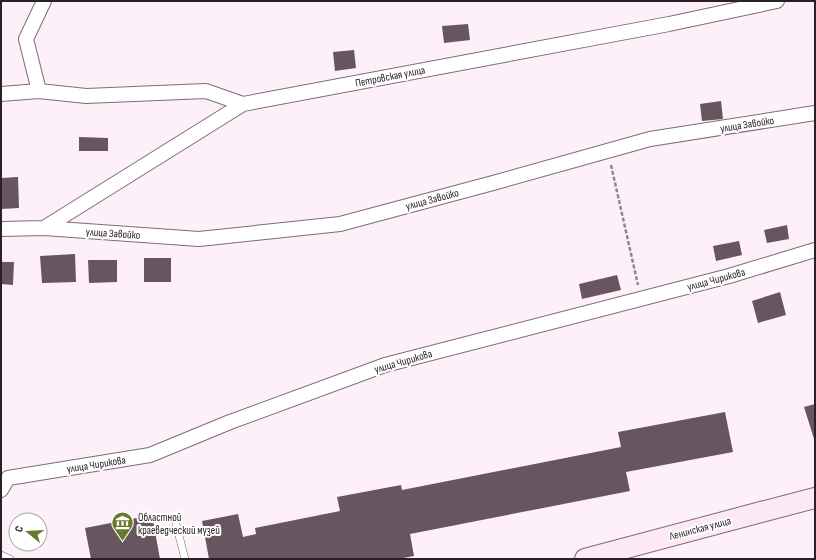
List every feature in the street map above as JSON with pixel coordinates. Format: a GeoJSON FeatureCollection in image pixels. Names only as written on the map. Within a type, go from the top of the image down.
{"type":"FeatureCollection","features":[{"type":"Feature","properties":{"kind":"main road","name":"Ленинская улица"},"geometry":{"type":"LineString","coordinates":[[585,559],[815,498]]}},
{"type":"Feature","properties":{"kind":"street"},"geometry":{"type":"LineString","coordinates":[[39,91],[26,39],[44,1]]}},
{"type":"Feature","properties":{"kind":"street","name":"Петровская улица"},"geometry":{"type":"LineString","coordinates":[[243,104],[661,25],[777,1]]}},
{"type":"Feature","properties":{"kind":"street"},"geometry":{"type":"LineString","coordinates":[[1,94],[39,91],[86,96],[206,91],[243,104]]}},
{"type":"Feature","properties":{"kind":"street"},"geometry":{"type":"LineString","coordinates":[[44,228],[243,104]]}},
{"type":"Feature","properties":{"kind":"street","name":"улица Завойко"},"geometry":{"type":"LineString","coordinates":[[1,229],[44,228],[199,238],[340,224],[650,139],[815,113]]}},
{"type":"Feature","properties":{"kind":"street","name":"улица Чирикова"},"geometry":{"type":"LineString","coordinates":[[1,490],[8,478],[150,455],[230,422],[385,364],[729,276],[815,250]]}},
{"type":"Feature","properties":{"kind":"lane"},"geometry":{"type":"LineString","coordinates":[[176,524],[184,559]]}},
{"type":"Feature","properties":{"kind":"lane"},"geometry":{"type":"LineString","coordinates":[[1,555],[10,559]]}},
{"type":"Feature","properties":{"kind":"path"},"geometry":{"type":"LineString","coordinates":[[608,151],[642,299]]}},
{"type":"Feature","properties":{"kind":"building"},"geometry":{"type":"Polygon","coordinates":[[[468,24],[470,40],[444,43],[442,26],[468,24]]]}},
{"type":"Feature","properties":{"kind":"building"},"geometry":{"type":"Polygon","coordinates":[[[354,50],[356,68],[335,71],[333,52],[354,50]]]}},
{"type":"Feature","properties":{"kind":"building"},"geometry":{"type":"Polygon","coordinates":[[[721,101],[723,119],[702,121],[700,104],[721,101]]]}},
{"type":"Feature","properties":{"kind":"building"},"geometry":{"type":"Polygon","coordinates":[[[79,137],[108,138],[108,151],[79,151],[79,137]]]}},
{"type":"Feature","properties":{"kind":"building"},"geometry":{"type":"Polygon","coordinates":[[[18,177],[19,208],[1,209],[1,178],[18,177]]]}},
{"type":"Feature","properties":{"kind":"building"},"geometry":{"type":"Polygon","coordinates":[[[787,225],[789,239],[767,243],[764,230],[787,225]]]}},
{"type":"Feature","properties":{"kind":"building"},"geometry":{"type":"Polygon","coordinates":[[[739,241],[742,255],[716,261],[713,246],[739,241]]]}},
{"type":"Feature","properties":{"kind":"building"},"geometry":{"type":"Polygon","coordinates":[[[75,254],[76,282],[42,283],[40,256],[75,254]]]}},
{"type":"Feature","properties":{"kind":"building"},"geometry":{"type":"Polygon","coordinates":[[[144,258],[171,258],[171,282],[144,282],[144,258]]]}},
{"type":"Feature","properties":{"kind":"building"},"geometry":{"type":"Polygon","coordinates":[[[88,260],[117,260],[117,282],[89,283],[88,260]]]}},
{"type":"Feature","properties":{"kind":"building"},"geometry":{"type":"Polygon","coordinates":[[[1,262],[14,262],[13,285],[1,284],[1,262]]]}},
{"type":"Feature","properties":{"kind":"building"},"geometry":{"type":"Polygon","coordinates":[[[617,275],[621,290],[582,299],[579,284],[617,275]]]}},
{"type":"Feature","properties":{"kind":"building"},"geometry":{"type":"Polygon","coordinates":[[[780,292],[786,315],[758,323],[752,301],[780,292]]]}},
{"type":"Feature","properties":{"kind":"building"},"geometry":{"type":"Polygon","coordinates":[[[815,404],[815,442],[804,407],[815,404]]]}},
{"type":"Feature","properties":{"kind":"building"},"geometry":{"type":"Polygon","coordinates":[[[725,412],[733,452],[626,472],[630,491],[410,534],[414,556],[398,559],[209,559],[202,521],[238,514],[243,537],[256,534],[255,528],[340,511],[337,497],[401,485],[402,490],[621,447],[618,432],[725,412]]]}},
{"type":"Feature","properties":{"kind":"building","name":"Областной краеведческий музей"},"geometry":{"type":"Polygon","coordinates":[[[152,515],[160,559],[91,559],[85,528],[152,515]]]}},
{"type":"Feature","properties":{"kind":"place","name":"Областной краеведческий музей"},"geometry":{"type":"Point","coordinates":[122,542]}}]}
